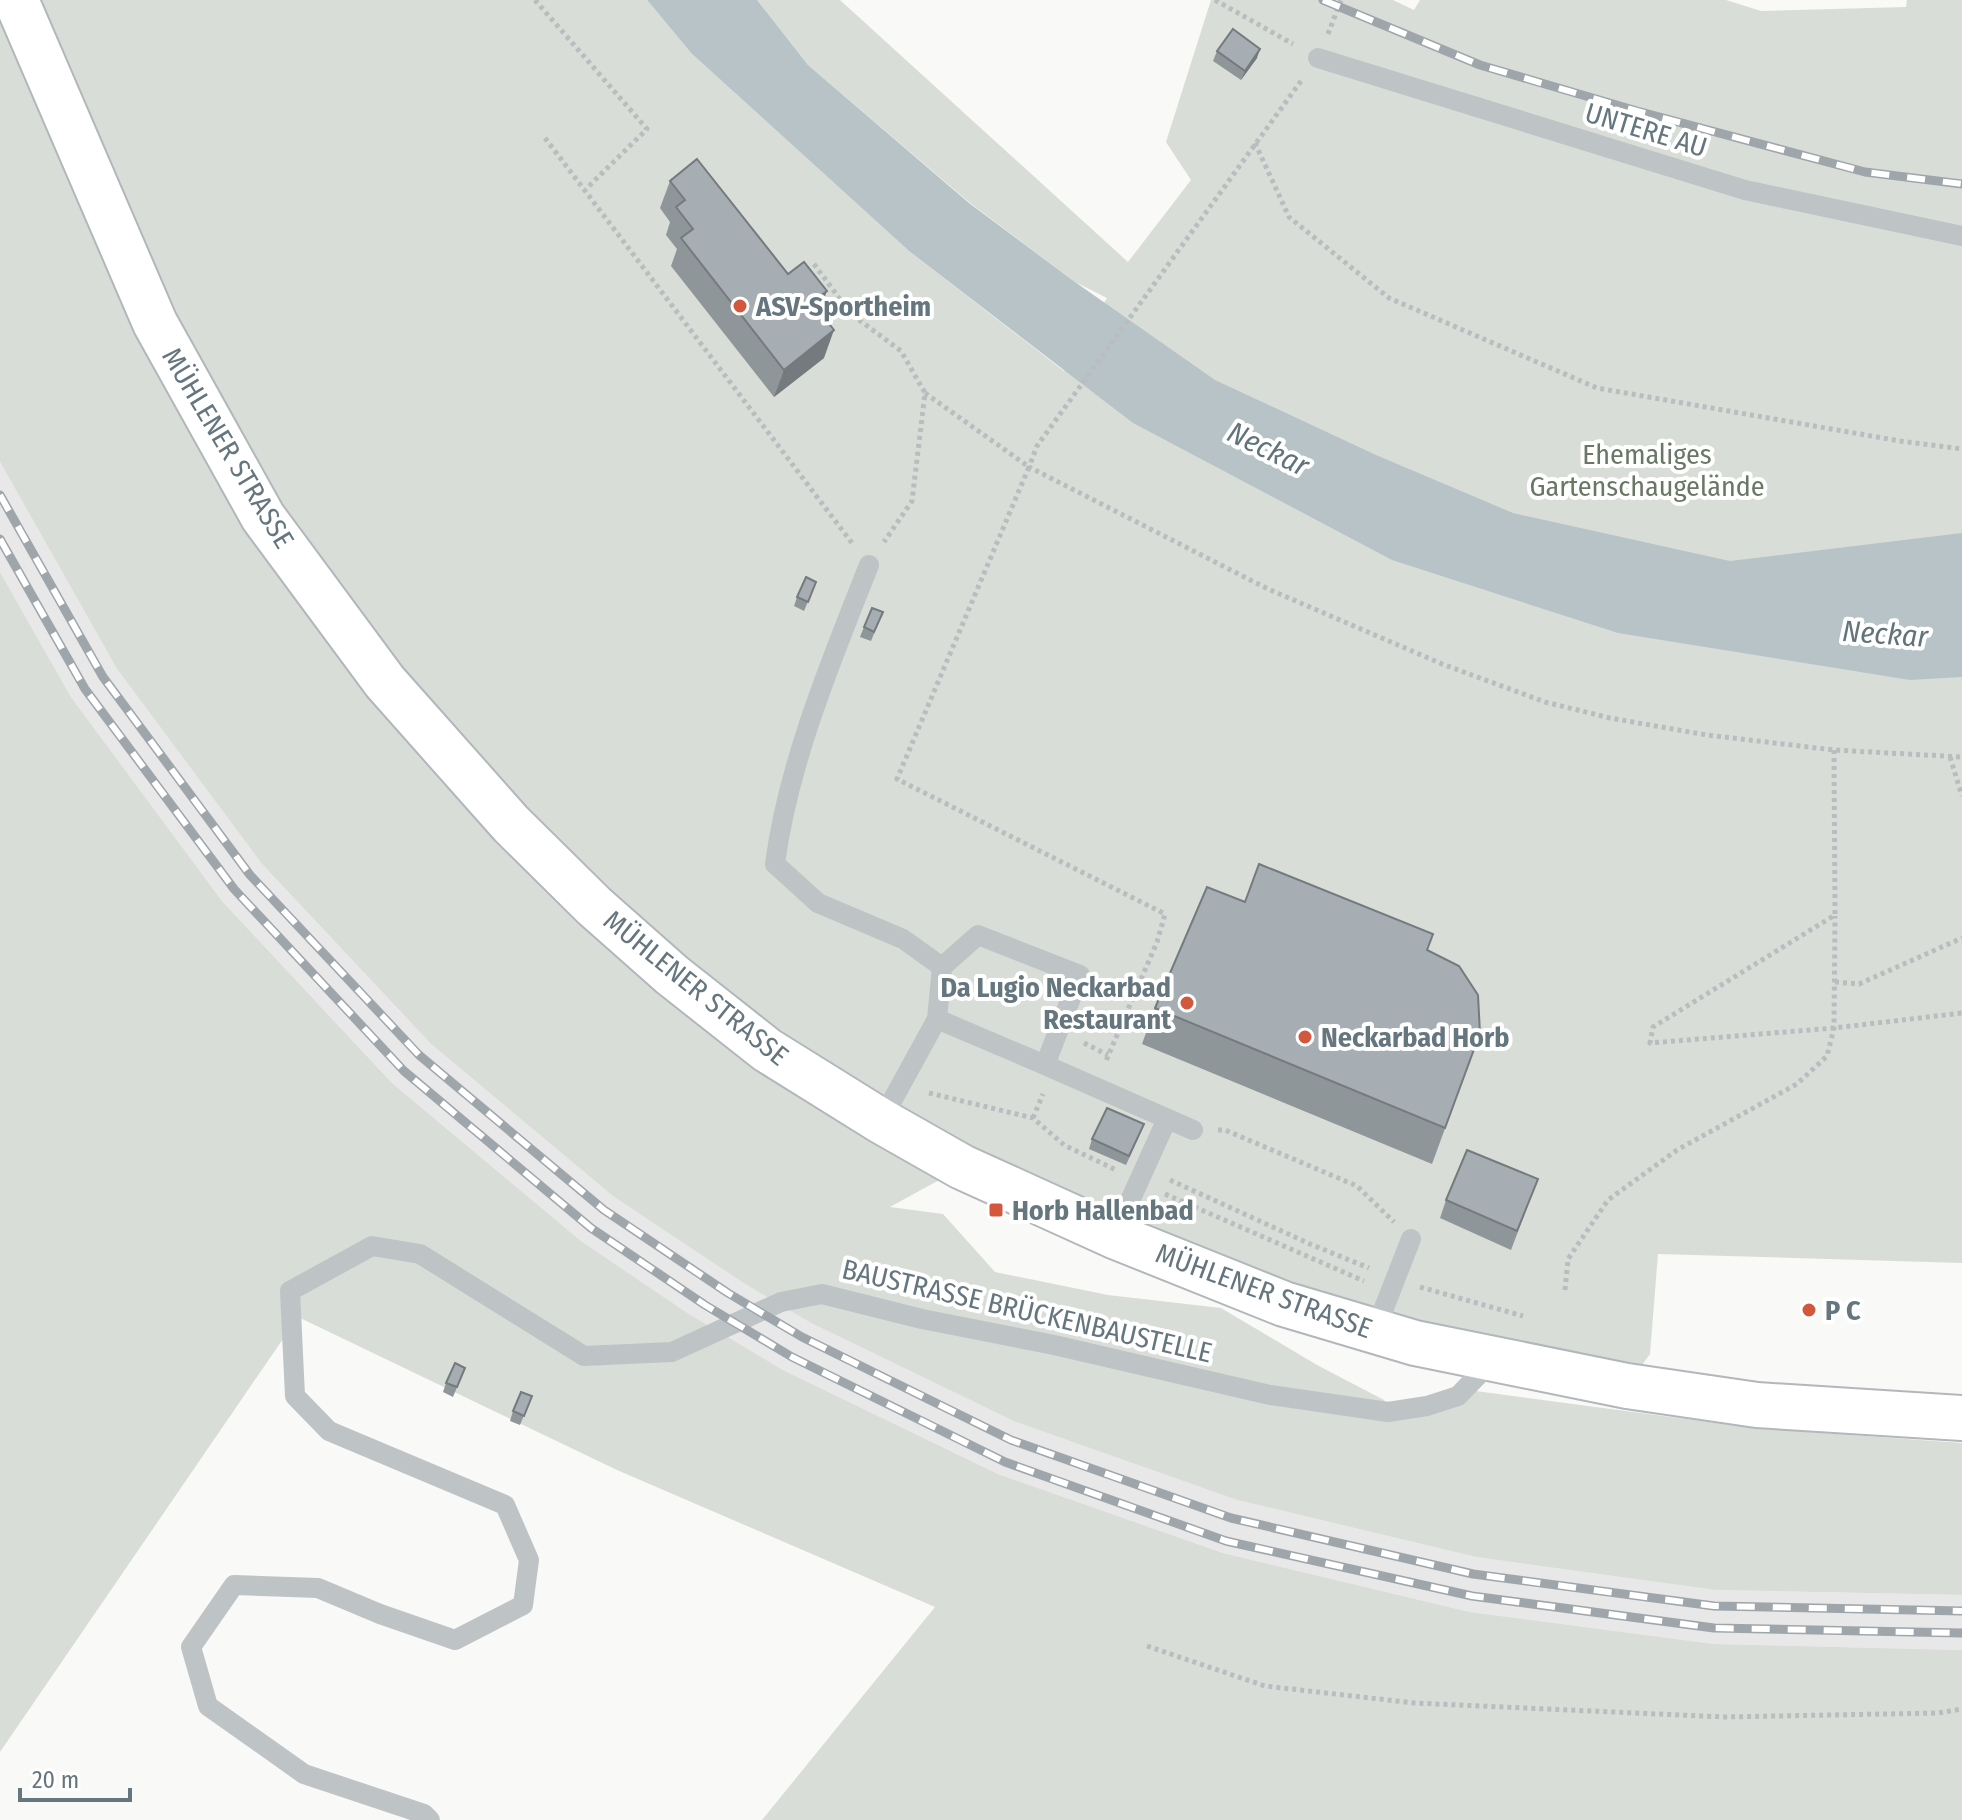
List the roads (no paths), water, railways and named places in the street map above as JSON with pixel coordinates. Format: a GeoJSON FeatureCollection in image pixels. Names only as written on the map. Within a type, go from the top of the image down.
{"type":"FeatureCollection","features":[{"type":"Feature","properties":{"kind":"main road","name":"MÜHLENER STRASSE"},"geometry":{"type":"LineString","coordinates":[[16,0],[155,323],[263,517],[385,682],[511,824],[594,906],[661,965],[767,1050],[890,1103],[962,1167],[1114,1236],[1284,1304],[1387,1300],[1492,1361],[1627,1386],[1757,1405],[1962,1418]]}},
{"type":"Feature","properties":{"kind":"lane","name":"UNTERE AU"},"geometry":{"type":"LineString","coordinates":[[1318,58],[1745,190],[1962,236]]}},
{"type":"Feature","properties":{"kind":"lane"},"geometry":{"type":"LineString","coordinates":[[869,565],[829,665],[781,817],[775,864],[818,903],[903,939],[942,967]]}},
{"type":"Feature","properties":{"kind":"lane"},"geometry":{"type":"LineString","coordinates":[[890,1103],[937,1019],[942,967],[978,935],[1080,975],[1045,1065]]}},
{"type":"Feature","properties":{"kind":"lane"},"geometry":{"type":"LineString","coordinates":[[937,1019],[1193,1130]]}},
{"type":"Feature","properties":{"kind":"lane"},"geometry":{"type":"LineString","coordinates":[[1114,1236],[1167,1119]]}},
{"type":"Feature","properties":{"kind":"lane"},"geometry":{"type":"LineString","coordinates":[[1387,1300],[1411,1239]]}},
{"type":"Feature","properties":{"kind":"lane","name":"BAUSTRASSE BRÜCKENBAUSTELLE"},"geometry":{"type":"LineString","coordinates":[[430,1820],[424,1814],[304,1774],[208,1706],[191,1647],[234,1585],[318,1588],[455,1640],[523,1605],[529,1560],[505,1505],[329,1431],[295,1396],[290,1291],[372,1246],[420,1254],[584,1356],[672,1352],[781,1302],[822,1294],[1270,1395],[1388,1412],[1427,1406],[1458,1396],[1492,1361]]}},
{"type":"Feature","properties":{"kind":"water","name":"Neckar"},"geometry":{"type":"Polygon","coordinates":[[[647,0],[757,0],[808,65],[969,203],[1215,380],[1376,455],[1513,513],[1730,561],[1962,533],[1962,677],[1910,680],[1618,633],[1392,560],[1133,423],[909,251],[692,54],[647,0]]]}},
{"type":"Feature","properties":{"kind":"railway"},"geometry":{"type":"LineString","coordinates":[[1323,0],[1480,65],[1637,111],[1865,172],[1962,184]]}},
{"type":"Feature","properties":{"kind":"railway"},"geometry":{"type":"LineString","coordinates":[[0,495],[103,677],[250,875],[419,1055],[604,1210],[728,1293],[802,1337],[1011,1440],[1231,1518],[1473,1574],[1714,1606],[1962,1611]]}},
{"type":"Feature","properties":{"kind":"railway"},"geometry":{"type":"LineString","coordinates":[[0,539],[85,689],[234,889],[404,1071],[591,1228],[705,1305],[792,1357],[1005,1462],[1226,1541],[1472,1596],[1714,1628],[1962,1633]]}},
{"type":"Feature","properties":{"kind":"place","name":"ASV-Sportheim"},"geometry":{"type":"Point","coordinates":[740,306]}},
{"type":"Feature","properties":{"kind":"place","name":"Da Lugio Neckarbad Restaurant"},"geometry":{"type":"Point","coordinates":[1187,1003]}},
{"type":"Feature","properties":{"kind":"place","name":"Neckarbad Horb"},"geometry":{"type":"Point","coordinates":[1305,1037]}},
{"type":"Feature","properties":{"kind":"place","name":"Horb Hallenbad"},"geometry":{"type":"Point","coordinates":[996,1210]}},
{"type":"Feature","properties":{"kind":"place","name":"P C"},"geometry":{"type":"Point","coordinates":[1809,1310]}},
{"type":"Feature","properties":{"kind":"park label","name":"Ehemaliges Gartenschaugelände"},"geometry":{"type":"Point","coordinates":[1647,470]}}]}
